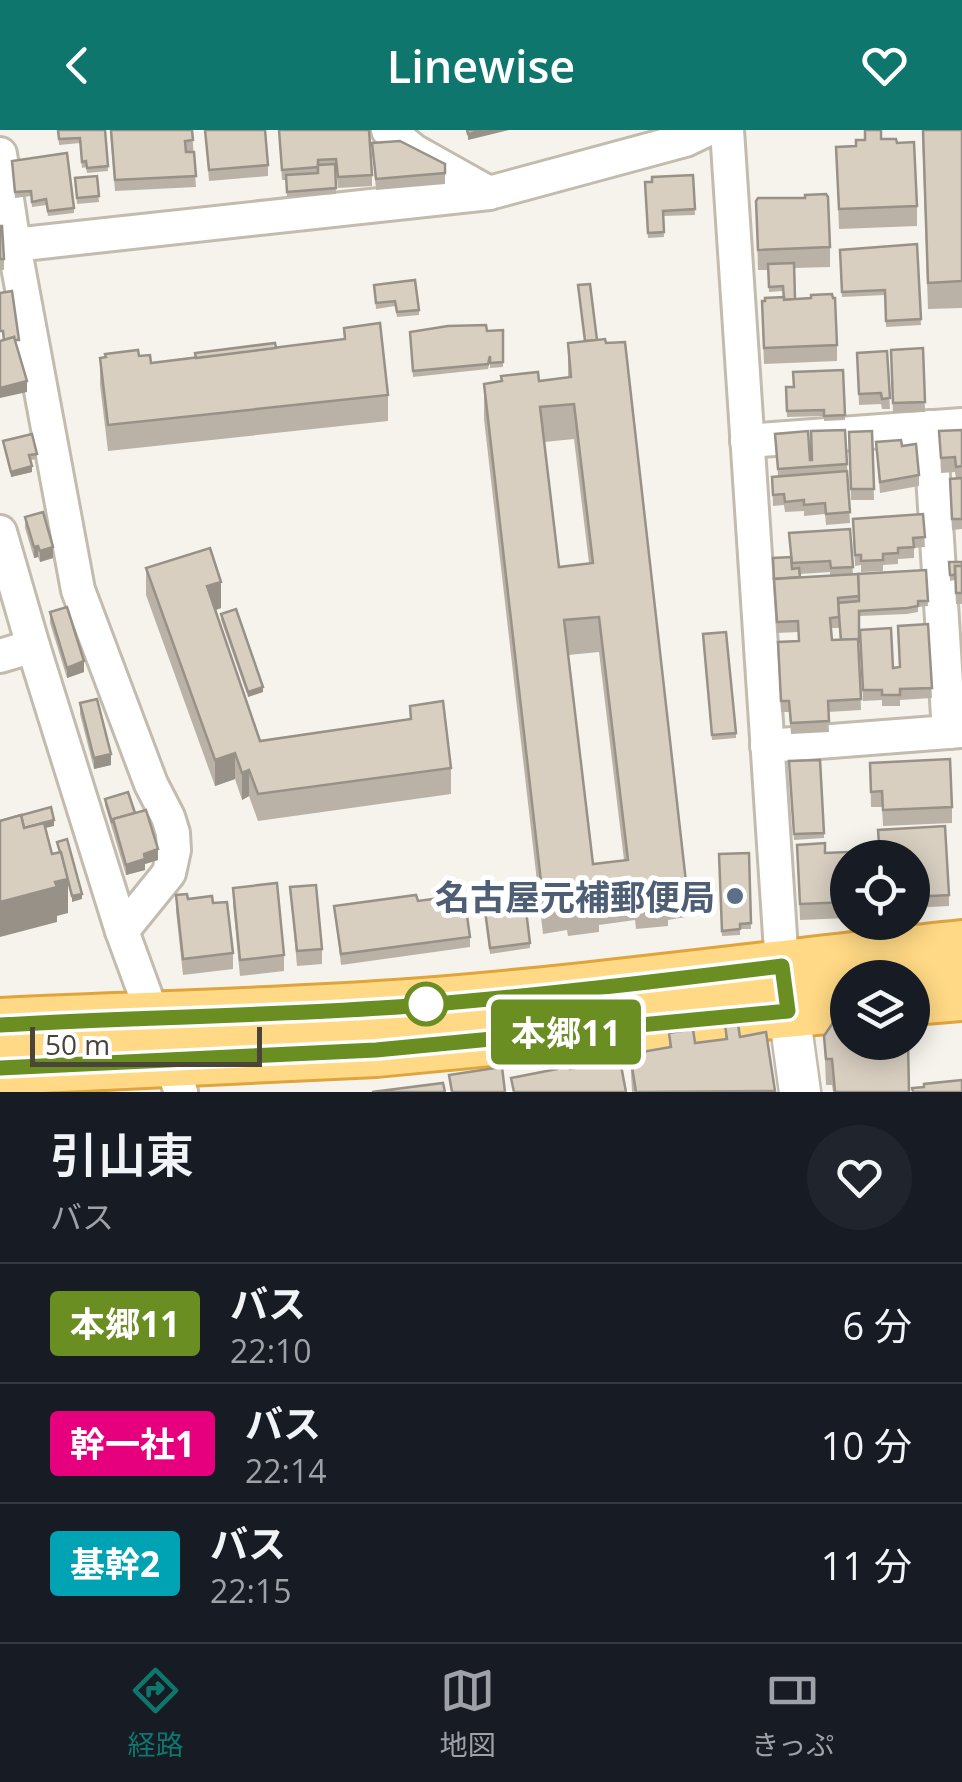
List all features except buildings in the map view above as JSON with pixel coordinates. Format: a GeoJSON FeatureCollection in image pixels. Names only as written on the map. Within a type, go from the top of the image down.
{"type":"FeatureCollection","features":[{"type":"Feature","properties":{"kind":"highway"},"geometry":{"type":"LineString","coordinates":[[0,1068],[168,1056],[299,1013],[573,990],[785,988],[962,946]]}},
{"type":"Feature","properties":{"kind":"highway"},"geometry":{"type":"LineString","coordinates":[[785,988],[830,1000]]}},
{"type":"Feature","properties":{"kind":"highway"},"geometry":{"type":"LineString","coordinates":[[930,997],[962,994]]}},
{"type":"Feature","properties":{"kind":"highway"},"geometry":{"type":"LineString","coordinates":[[0,1025],[168,1056]]}},
{"type":"Feature","properties":{"kind":"street"},"geometry":{"type":"LineString","coordinates":[[388,130],[414,150],[489,193]]}},
{"type":"Feature","properties":{"kind":"street"},"geometry":{"type":"LineString","coordinates":[[14,244],[489,193],[685,140],[706,130]]}},
{"type":"Feature","properties":{"kind":"street"},"geometry":{"type":"LineString","coordinates":[[727,130],[785,988],[800,1092]]}},
{"type":"Feature","properties":{"kind":"street"},"geometry":{"type":"LineString","coordinates":[[0,154],[78,590],[173,833],[174,850],[168,873],[122,931]]}},
{"type":"Feature","properties":{"kind":"street"},"geometry":{"type":"LineString","coordinates":[[747,441],[946,426],[956,732],[768,746]]}},
{"type":"Feature","properties":{"kind":"street"},"geometry":{"type":"LineString","coordinates":[[0,532],[122,931],[168,1056]]}},
{"type":"Feature","properties":{"kind":"street"},"geometry":{"type":"LineString","coordinates":[[0,656],[33,646]]}},
{"type":"Feature","properties":{"kind":"bus line","name":"本郷11"},"geometry":{"type":"LineString","coordinates":[[0,1025],[412,1006],[782,966],[788,1011],[376,1050],[0,1068]]}},
{"type":"Feature","properties":{"kind":"place","name":"名古屋元補郵便局"},"geometry":{"type":"Point","coordinates":[735,896]}}]}
